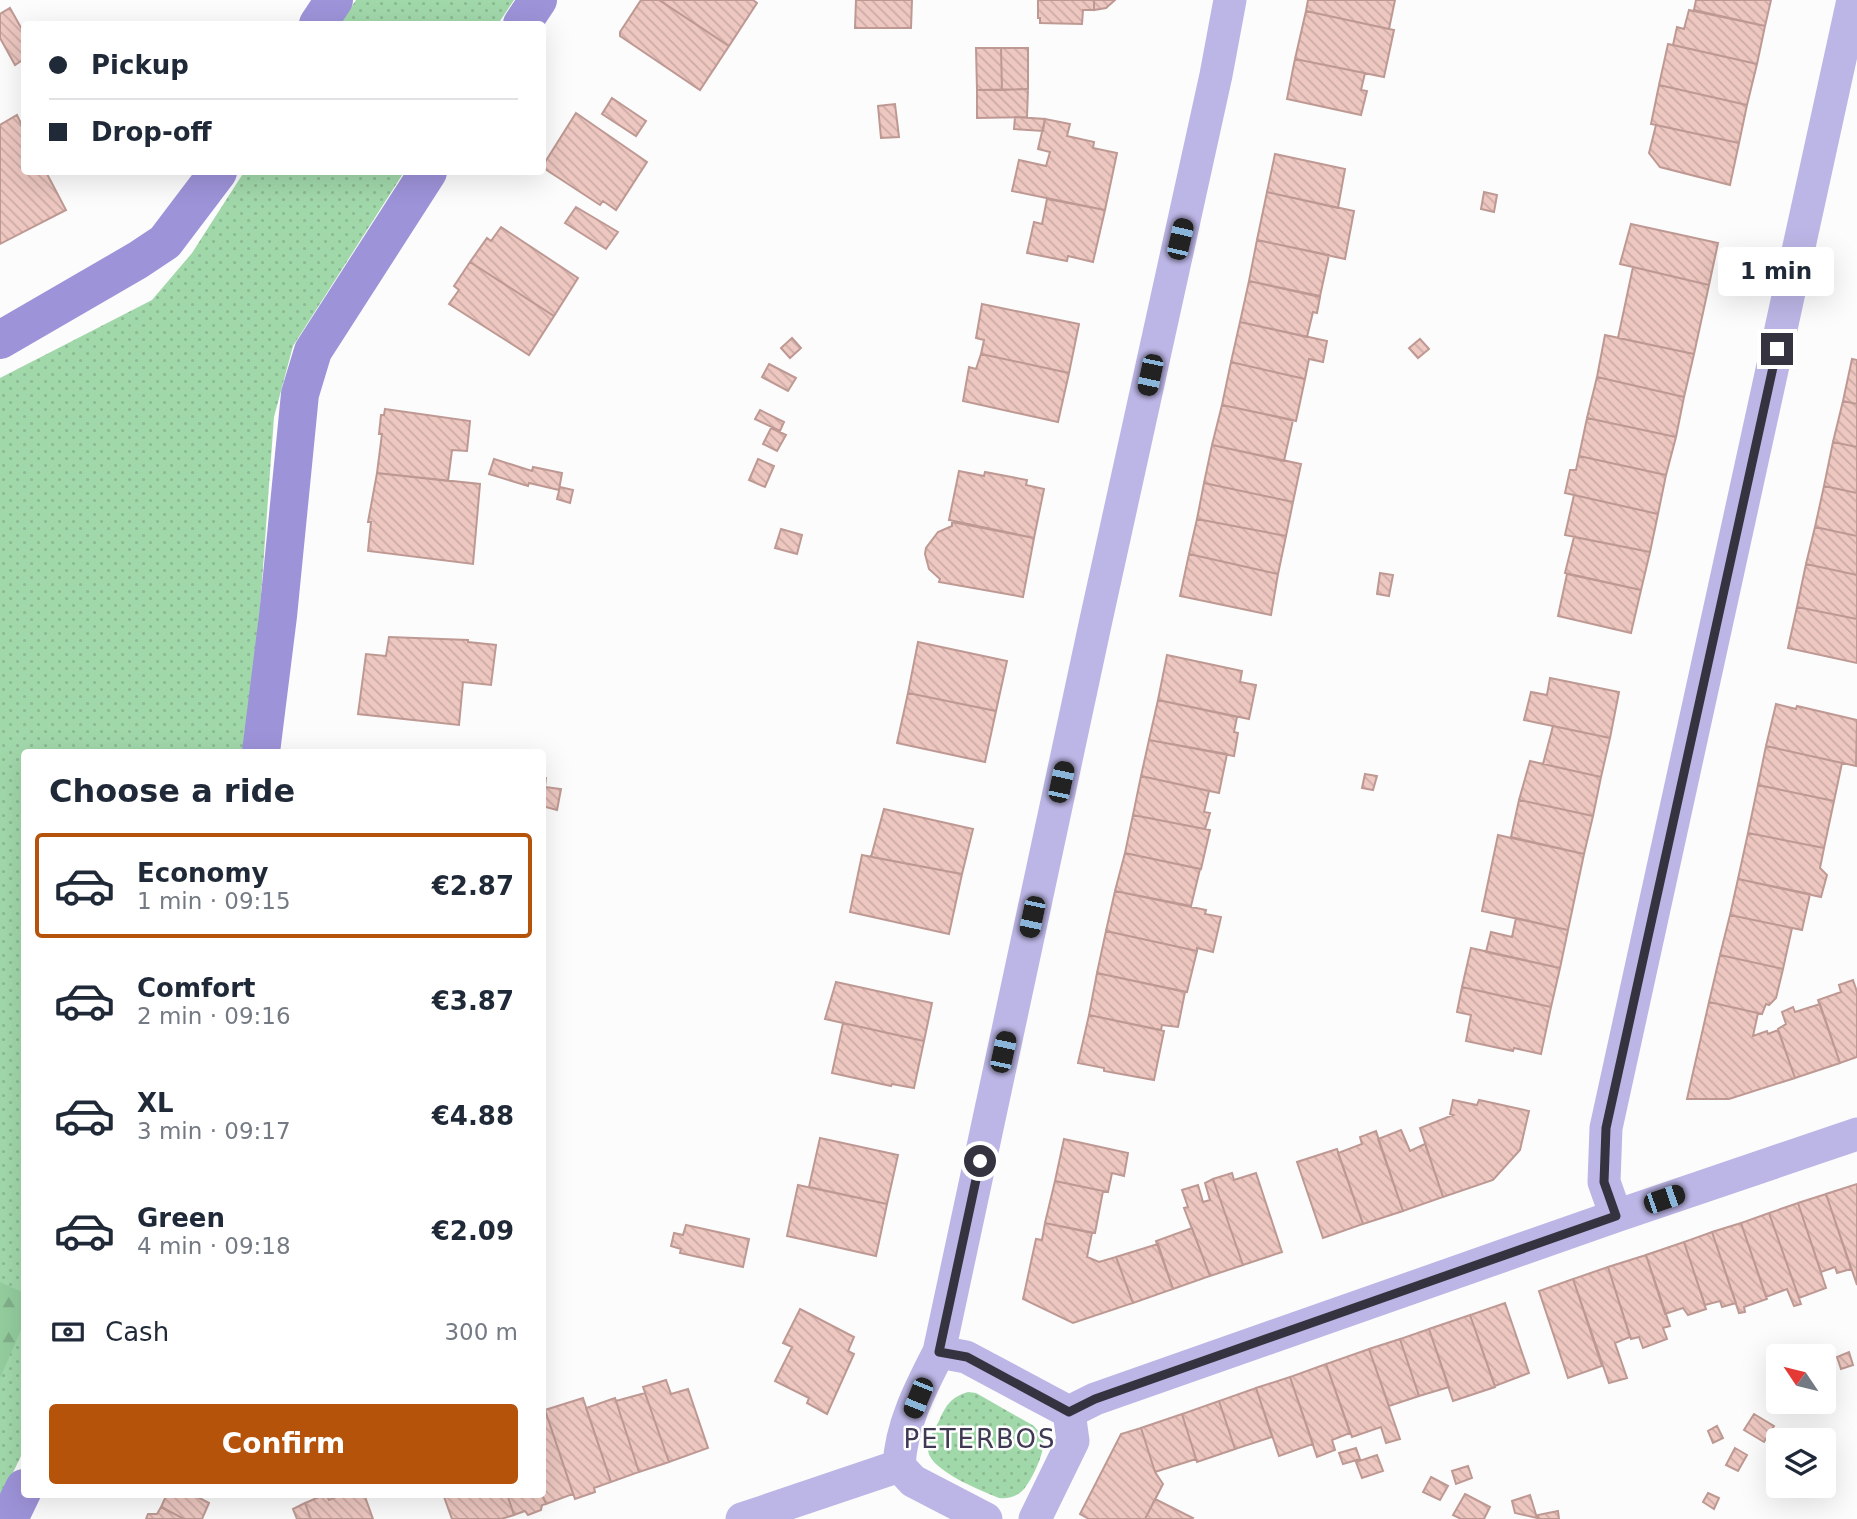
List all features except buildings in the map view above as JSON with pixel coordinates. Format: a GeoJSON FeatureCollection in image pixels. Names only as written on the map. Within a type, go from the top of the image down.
{"type":"FeatureCollection","features":[{"type":"Feature","properties":{"kind":"main road"},"geometry":{"type":"LineString","coordinates":[[320,21],[334,0]]}},
{"type":"Feature","properties":{"kind":"main road"},"geometry":{"type":"LineString","coordinates":[[524,21],[538,0]]}},
{"type":"Feature","properties":{"kind":"main road"},"geometry":{"type":"LineString","coordinates":[[0,340],[164,243],[216,175]]}},
{"type":"Feature","properties":{"kind":"main road"},"geometry":{"type":"LineString","coordinates":[[261,749],[278,616],[300,394],[313,351],[426,175]]}},
{"type":"Feature","properties":{"kind":"main road"},"geometry":{"type":"LineString","coordinates":[[9,1519],[21,1494]]}},
{"type":"Feature","properties":{"kind":"street"},"geometry":{"type":"LineString","coordinates":[[986,1519],[913,1480],[899,1466],[900,1441],[939,1352],[1230,0]]}},
{"type":"Feature","properties":{"kind":"street"},"geometry":{"type":"LineString","coordinates":[[1616,1216],[1604,1182],[1606,1128],[1853,0]]}},
{"type":"Feature","properties":{"kind":"street"},"geometry":{"type":"LineString","coordinates":[[1069,1412],[1095,1399],[1857,1134]]}},
{"type":"Feature","properties":{"kind":"street"},"geometry":{"type":"LineString","coordinates":[[939,1352],[967,1357],[1069,1412]]}},
{"type":"Feature","properties":{"kind":"street"},"geometry":{"type":"LineString","coordinates":[[1035,1519],[1073,1441],[1069,1412]]}},
{"type":"Feature","properties":{"kind":"street"},"geometry":{"type":"LineString","coordinates":[[741,1519],[899,1466]]}},
{"type":"Feature","properties":{"kind":"green space"},"geometry":{"type":"Polygon","coordinates":[[[356,0],[514,0],[500,21],[342,21],[356,0]]]}},
{"type":"Feature","properties":{"kind":"green space"},"geometry":{"type":"Polygon","coordinates":[[[242,175],[402,175],[293,346],[274,417],[248,749],[21,749],[21,1456],[0,1499],[0,378],[152,300],[192,253],[242,175]]]}},
{"type":"Feature","properties":{"kind":"green space"},"geometry":{"type":"Polygon","coordinates":[[[0,1282],[21,1292],[21,1330],[0,1378],[0,1282]]]}},
{"type":"Feature","properties":{"kind":"green space"},"geometry":{"type":"Polygon","coordinates":[[[968,1392],[976,1393],[1034,1426],[1042,1436],[1042,1452],[1036,1468],[1025,1488],[1016,1495],[999,1498],[981,1491],[947,1473],[931,1458],[929,1443],[944,1410],[953,1399],[968,1392]]]}},
{"type":"Feature","properties":{"kind":"district","name":"PETERBOS"},"geometry":{"type":"Point","coordinates":[980,1439]}},
{"type":"Feature","properties":{"kind":"route"},"geometry":{"type":"LineString","coordinates":[[980,1161],[939,1352],[967,1357],[1069,1412],[1095,1399],[1616,1216],[1604,1182],[1606,1128],[1777,349]]}}]}
